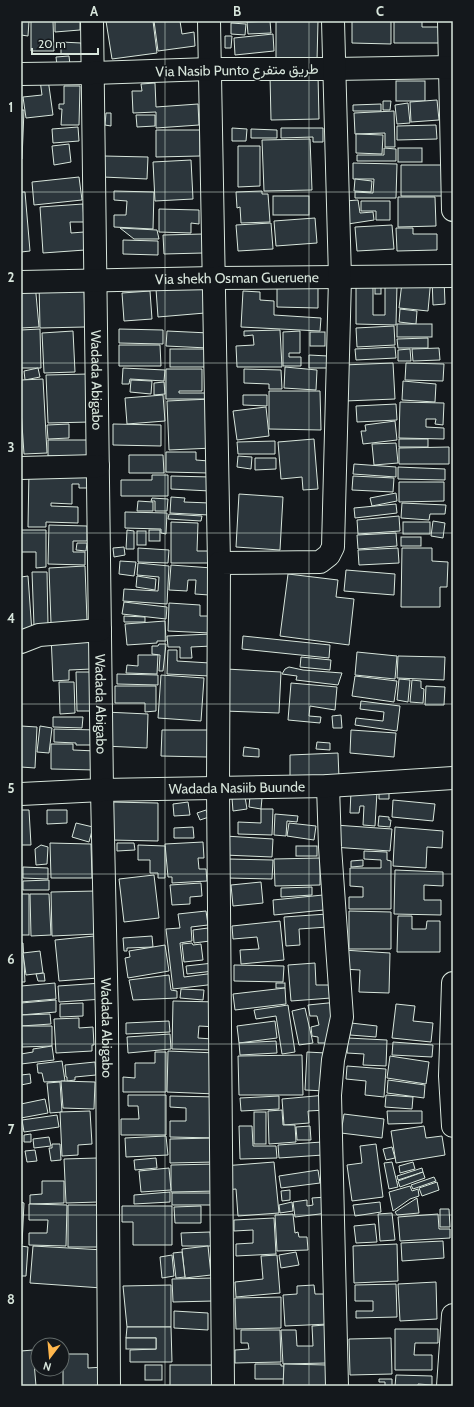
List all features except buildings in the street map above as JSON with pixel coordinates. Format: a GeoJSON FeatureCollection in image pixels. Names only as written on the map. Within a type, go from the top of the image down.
{"type":"FeatureCollection","features":[{"type":"Feature","properties":{"kind":"street","name":"Wadada Abigabo"},"geometry":{"type":"LineString","coordinates":[[92,21],[102,790],[108,1022],[109,1386]]}},
{"type":"Feature","properties":{"kind":"street"},"geometry":{"type":"LineString","coordinates":[[209,21],[218,563],[218,788],[223,1386]]}},
{"type":"Feature","properties":{"kind":"street"},"geometry":{"type":"LineString","coordinates":[[218,563],[320,562],[329,555],[333,547],[340,278],[333,21]]}},
{"type":"Feature","properties":{"kind":"street"},"geometry":{"type":"LineString","coordinates":[[449,21],[453,210]]}},
{"type":"Feature","properties":{"kind":"street","name":"Via Nasib Punto طريق متفرع"},"geometry":{"type":"LineString","coordinates":[[21,74],[210,69],[451,67]]}},
{"type":"Feature","properties":{"kind":"street","name":"Via shekh Osman Gueruene"},"geometry":{"type":"LineString","coordinates":[[21,282],[214,278],[453,276]]}},
{"type":"Feature","properties":{"kind":"street"},"geometry":{"type":"LineString","coordinates":[[21,468],[98,466]]}},
{"type":"Feature","properties":{"kind":"street"},"geometry":{"type":"LineString","coordinates":[[21,642],[39,636],[100,630]]}},
{"type":"Feature","properties":{"kind":"street","name":"Wadada Nasiib Buunde"},"geometry":{"type":"LineString","coordinates":[[21,794],[102,790],[328,786],[453,778]]}},
{"type":"Feature","properties":{"kind":"street"},"geometry":{"type":"LineString","coordinates":[[328,786],[330,847],[342,1017],[333,1060],[330,1095],[337,1386]]}},
{"type":"Feature","properties":{"kind":"street"},"geometry":{"type":"LineString","coordinates":[[453,983],[450,1076],[453,1126]]}},
{"type":"Feature","properties":{"kind":"street"},"geometry":{"type":"LineString","coordinates":[[448,1386],[453,1314]]}}]}
